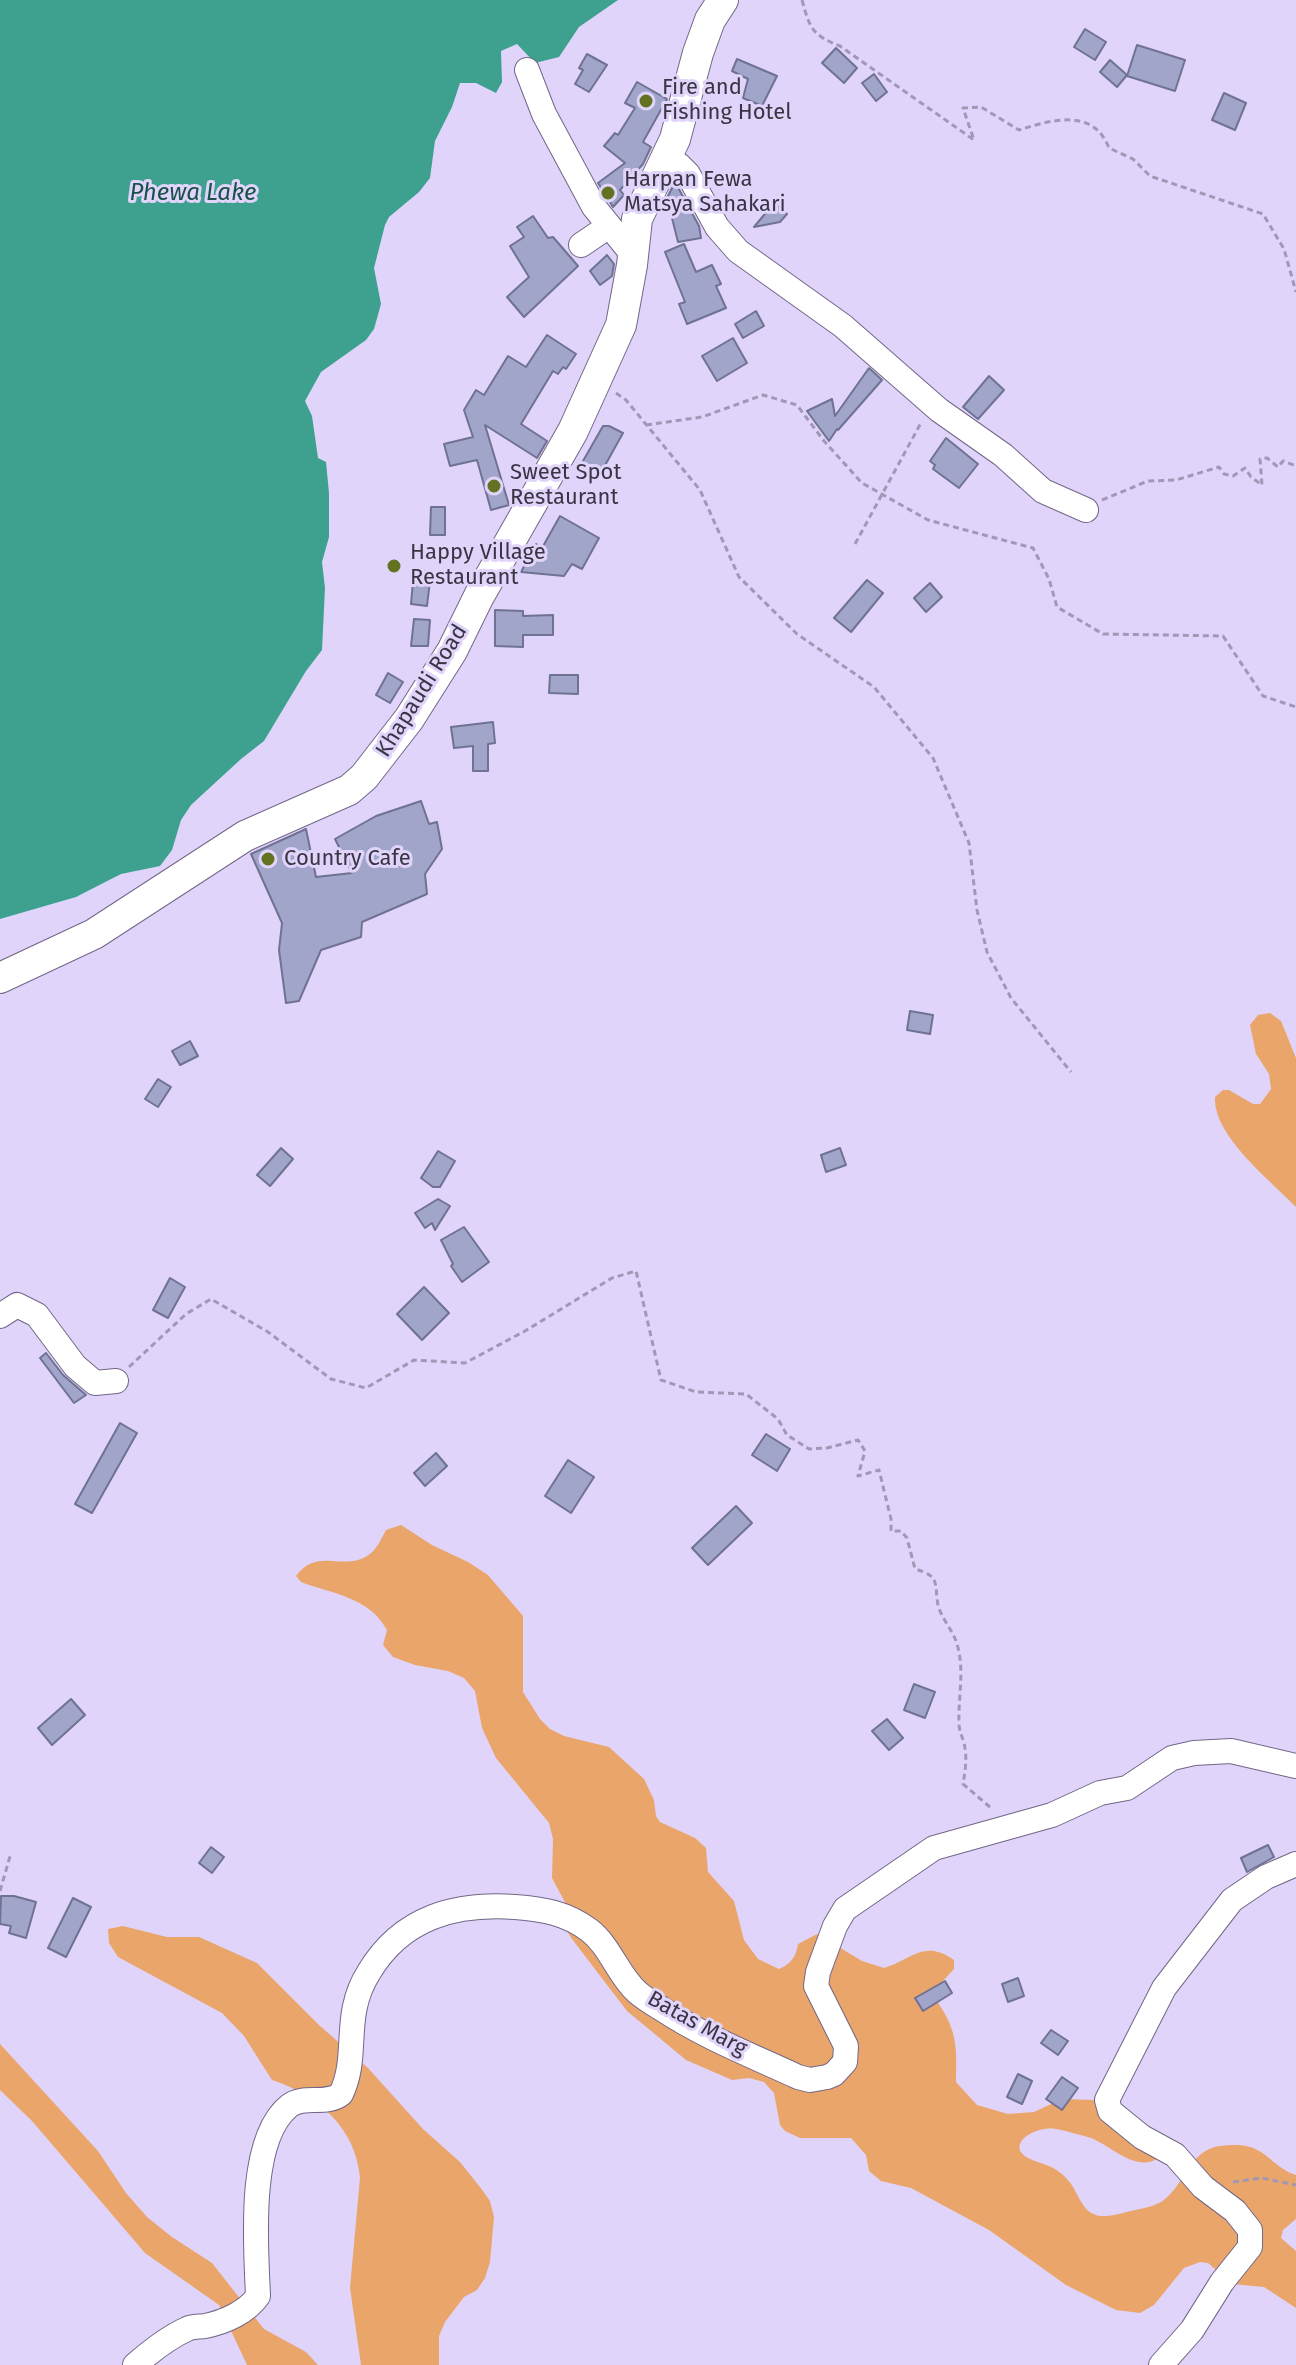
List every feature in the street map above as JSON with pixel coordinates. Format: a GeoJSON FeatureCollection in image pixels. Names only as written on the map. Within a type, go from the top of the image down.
{"type":"FeatureCollection","features":[{"type":"Feature","properties":{"kind":"main road","name":"Khapaudi Road"},"geometry":{"type":"LineString","coordinates":[[0,978],[94,934],[245,836],[349,790],[364,777],[409,719],[452,651],[479,596],[573,431],[621,325],[637,219],[666,158],[684,110],[710,20],[723,0]]}},
{"type":"Feature","properties":{"kind":"street"},"geometry":{"type":"LineString","coordinates":[[527,70],[544,114],[594,207],[633,255]]}},
{"type":"Feature","properties":{"kind":"street"},"geometry":{"type":"LineString","coordinates":[[666,158],[688,174],[717,227],[738,251],[843,326],[931,403],[1003,455],[1043,491],[1086,510]]}},
{"type":"Feature","properties":{"kind":"street"},"geometry":{"type":"LineString","coordinates":[[581,245],[609,226]]}},
{"type":"Feature","properties":{"kind":"street"},"geometry":{"type":"LineString","coordinates":[[0,1316],[17,1305],[37,1315],[75,1366],[95,1383],[116,1381]]}},
{"type":"Feature","properties":{"kind":"street","name":"Batas Marg"},"geometry":{"type":"LineString","coordinates":[[135,2365],[154,2348],[189,2328],[205,2326],[251,2307],[258,2296],[255,2217],[262,2158],[273,2126],[298,2100],[328,2100],[341,2094],[349,2074],[351,2015],[369,1970],[390,1945],[414,1926],[441,1912],[467,1906],[536,1909],[561,1914],[593,1933],[636,1991],[666,2012],[810,2080],[834,2074],[845,2062],[847,2054],[842,2037],[816,1986],[830,1939],[845,1909],[934,1848],[1052,1815],[1100,1793],[1127,1788],[1172,1758],[1231,1751],[1296,1766]]}},
{"type":"Feature","properties":{"kind":"street"},"geometry":{"type":"LineString","coordinates":[[1161,2365],[1192,2330],[1222,2282],[1250,2247],[1250,2230],[1235,2211],[1203,2187],[1175,2155],[1142,2137],[1110,2111],[1107,2100],[1164,1988],[1232,1900],[1266,1877],[1296,1864]]}},
{"type":"Feature","properties":{"kind":"path"},"geometry":{"type":"LineString","coordinates":[[802,0],[807,19],[818,38],[840,46],[974,140],[963,108],[981,107],[1019,130],[1059,118],[1088,123],[1104,135],[1109,148],[1133,159],[1150,176],[1263,214],[1284,249],[1296,292]]}},
{"type":"Feature","properties":{"kind":"path"},"geometry":{"type":"LineString","coordinates":[[596,379],[626,400],[700,490],[739,577],[797,634],[874,687],[933,758],[969,843],[977,910],[987,952],[1011,998],[1071,1072]]}},
{"type":"Feature","properties":{"kind":"path"},"geometry":{"type":"LineString","coordinates":[[646,425],[702,417],[763,395],[797,405],[862,483],[928,520],[1033,548],[1049,579],[1057,607],[1103,634],[1223,636],[1263,696],[1296,707]]}},
{"type":"Feature","properties":{"kind":"path"},"geometry":{"type":"LineString","coordinates":[[855,544],[931,403]]}},
{"type":"Feature","properties":{"kind":"path"},"geometry":{"type":"LineString","coordinates":[[1086,510],[1124,489],[1148,481],[1176,480],[1219,467],[1224,474],[1233,476],[1245,468],[1262,485],[1260,459],[1267,458],[1278,467],[1283,461],[1296,466]]}},
{"type":"Feature","properties":{"kind":"path"},"geometry":{"type":"LineString","coordinates":[[116,1381],[186,1314],[211,1299],[268,1332],[331,1379],[366,1388],[414,1360],[465,1363],[612,1278],[636,1271],[661,1380],[696,1392],[746,1394],[778,1419],[787,1435],[809,1449],[858,1440],[865,1451],[858,1476],[879,1470],[891,1531],[901,1531],[907,1538],[915,1569],[928,1573],[937,1584],[938,1604],[956,1639],[961,1661],[959,1725],[966,1764],[963,1784],[999,1812],[1006,1827]]}},
{"type":"Feature","properties":{"kind":"path"},"geometry":{"type":"LineString","coordinates":[[0,1891],[11,1853]]}},
{"type":"Feature","properties":{"kind":"path"},"geometry":{"type":"LineString","coordinates":[[1203,2187],[1262,2178],[1296,2185]]}},
{"type":"Feature","properties":{"kind":"shaded area"},"geometry":{"type":"Polygon","coordinates":[[[1270,1013],[1281,1021],[1296,1058],[1296,1207],[1245,1157],[1223,1127],[1217,1112],[1215,1097],[1223,1090],[1229,1090],[1253,1104],[1260,1104],[1271,1089],[1269,1074],[1256,1054],[1250,1025],[1258,1015],[1270,1013]]]}},
{"type":"Feature","properties":{"kind":"shaded area"},"geometry":{"type":"Polygon","coordinates":[[[401,1525],[488,1575],[523,1616],[523,1692],[540,1719],[564,1736],[609,1747],[644,1779],[660,1822],[695,1838],[706,1848],[708,1872],[734,1901],[744,1940],[758,1959],[779,1969],[792,1960],[798,1944],[817,1934],[862,1961],[884,1968],[926,1951],[944,1954],[954,1960],[954,1969],[941,1983],[934,1997],[954,2037],[956,2082],[977,2105],[1008,2114],[1034,2112],[1062,2099],[1093,2100],[1115,2110],[1157,2159],[1149,2162],[1132,2160],[1091,2138],[1056,2129],[1030,2134],[1020,2145],[1025,2156],[1063,2175],[1088,2211],[1108,2216],[1157,2204],[1172,2192],[1195,2160],[1220,2146],[1242,2145],[1256,2149],[1296,2175],[1296,2219],[1283,2230],[1281,2238],[1296,2251],[1296,2308],[1264,2287],[1232,2284],[1208,2263],[1200,2262],[1184,2268],[1154,2305],[1140,2313],[1116,2310],[1066,2285],[989,2230],[911,2188],[881,2181],[869,2171],[866,2155],[851,2138],[800,2138],[785,2131],[780,2125],[774,2093],[764,2082],[749,2078],[732,2080],[686,2060],[627,2011],[572,1939],[549,1903],[567,1906],[552,1878],[553,1839],[549,1823],[496,1758],[482,1728],[475,1691],[464,1678],[448,1671],[393,1657],[383,1645],[387,1630],[370,1610],[349,1598],[301,1582],[296,1576],[312,1563],[358,1560],[367,1556],[376,1548],[386,1530],[401,1525]]]}},
{"type":"Feature","properties":{"kind":"shaded area"},"geometry":{"type":"Polygon","coordinates":[[[123,1926],[167,1937],[199,1937],[257,1963],[319,2025],[368,2068],[423,2129],[460,2162],[480,2187],[490,2201],[494,2217],[490,2262],[477,2290],[464,2297],[445,2322],[439,2336],[439,2365],[361,2365],[350,2288],[360,2178],[357,2160],[343,2129],[319,2104],[272,2080],[244,2036],[222,2013],[118,1957],[109,1943],[108,1929],[123,1926]]]}},
{"type":"Feature","properties":{"kind":"shaded area"},"geometry":{"type":"Polygon","coordinates":[[[0,2044],[98,2151],[126,2193],[147,2217],[212,2263],[264,2329],[306,2352],[318,2365],[247,2365],[219,2305],[145,2253],[32,2121],[0,2090],[0,2044]]]}},
{"type":"Feature","properties":{"kind":"water","name":"Phewa Lake"},"geometry":{"type":"Polygon","coordinates":[[[0,0],[618,0],[579,27],[559,57],[535,63],[517,44],[501,51],[502,82],[496,93],[476,83],[460,83],[435,141],[430,178],[419,192],[389,217],[385,225],[374,268],[381,304],[374,329],[366,340],[321,372],[305,401],[312,416],[318,458],[326,462],[329,493],[329,537],[322,562],[325,588],[322,650],[264,741],[191,805],[181,820],[172,850],[160,866],[121,874],[76,897],[0,919],[0,0]]]}},
{"type":"Feature","properties":{"kind":"building"},"geometry":{"type":"Polygon","coordinates":[[[1085,29],[1106,42],[1095,60],[1074,47],[1085,29]]]}},
{"type":"Feature","properties":{"kind":"building"},"geometry":{"type":"Polygon","coordinates":[[[1137,45],[1185,60],[1175,91],[1127,76],[1137,45]]]}},
{"type":"Feature","properties":{"kind":"building"},"geometry":{"type":"Polygon","coordinates":[[[836,48],[857,68],[844,83],[822,63],[836,48]]]}},
{"type":"Feature","properties":{"kind":"building"},"geometry":{"type":"Polygon","coordinates":[[[587,54],[607,65],[589,92],[575,84],[587,54]]]}},
{"type":"Feature","properties":{"kind":"building"},"geometry":{"type":"Polygon","coordinates":[[[737,59],[777,76],[762,106],[743,98],[748,79],[732,71],[737,59]]]}},
{"type":"Feature","properties":{"kind":"building"},"geometry":{"type":"Polygon","coordinates":[[[1110,60],[1127,75],[1117,87],[1100,72],[1110,60]]]}},
{"type":"Feature","properties":{"kind":"building"},"geometry":{"type":"Polygon","coordinates":[[[874,74],[887,92],[876,101],[862,83],[874,74]]]}},
{"type":"Feature","properties":{"kind":"building"},"geometry":{"type":"Polygon","coordinates":[[[637,82],[667,99],[643,142],[651,147],[643,164],[620,190],[624,195],[613,207],[598,183],[625,163],[604,146],[615,133],[618,135],[635,108],[625,103],[637,82]]]}},
{"type":"Feature","properties":{"kind":"building"},"geometry":{"type":"Polygon","coordinates":[[[1224,93],[1246,103],[1235,130],[1212,120],[1224,93]]]}},
{"type":"Feature","properties":{"kind":"building"},"geometry":{"type":"Polygon","coordinates":[[[675,182],[699,226],[701,238],[678,242],[667,198],[675,182]]]}},
{"type":"Feature","properties":{"kind":"building"},"geometry":{"type":"Polygon","coordinates":[[[774,203],[787,214],[780,222],[754,227],[774,203]]]}},
{"type":"Feature","properties":{"kind":"building"},"geometry":{"type":"Polygon","coordinates":[[[533,216],[548,238],[553,237],[578,266],[524,317],[507,297],[529,277],[510,246],[524,237],[517,227],[533,216]]]}},
{"type":"Feature","properties":{"kind":"building"},"geometry":{"type":"Polygon","coordinates":[[[684,244],[696,272],[712,265],[721,284],[716,286],[726,308],[687,324],[679,304],[685,302],[665,252],[684,244]]]}},
{"type":"Feature","properties":{"kind":"building"},"geometry":{"type":"Polygon","coordinates":[[[607,255],[614,264],[612,276],[600,285],[590,271],[607,255]]]}},
{"type":"Feature","properties":{"kind":"building"},"geometry":{"type":"Polygon","coordinates":[[[756,311],[764,326],[743,338],[735,324],[756,311]]]}},
{"type":"Feature","properties":{"kind":"building"},"geometry":{"type":"Polygon","coordinates":[[[547,335],[576,354],[566,369],[563,367],[558,374],[553,371],[521,424],[547,441],[537,458],[485,425],[509,505],[491,510],[477,460],[450,466],[444,444],[473,437],[464,410],[476,390],[484,395],[508,356],[526,367],[547,335]]]}},
{"type":"Feature","properties":{"kind":"building"},"geometry":{"type":"Polygon","coordinates":[[[733,338],[747,363],[717,381],[702,356],[733,338]]]}},
{"type":"Feature","properties":{"kind":"building"},"geometry":{"type":"Polygon","coordinates":[[[869,368],[882,380],[829,441],[807,411],[832,399],[835,416],[869,368]]]}},
{"type":"Feature","properties":{"kind":"building"},"geometry":{"type":"Polygon","coordinates":[[[989,376],[1004,390],[978,419],[963,407],[989,376]]]}},
{"type":"Feature","properties":{"kind":"building"},"geometry":{"type":"Polygon","coordinates":[[[603,426],[623,433],[598,478],[579,468],[603,426]]]}},
{"type":"Feature","properties":{"kind":"building"},"geometry":{"type":"Polygon","coordinates":[[[946,438],[978,464],[959,488],[933,469],[935,465],[930,461],[946,438]]]}},
{"type":"Feature","properties":{"kind":"building"},"geometry":{"type":"Polygon","coordinates":[[[431,507],[445,507],[445,535],[430,535],[431,507]]]}},
{"type":"Feature","properties":{"kind":"building"},"geometry":{"type":"Polygon","coordinates":[[[560,516],[599,538],[582,569],[572,564],[564,576],[521,572],[536,544],[542,548],[560,516]]]}},
{"type":"Feature","properties":{"kind":"building"},"geometry":{"type":"Polygon","coordinates":[[[414,570],[431,572],[427,606],[411,604],[414,570]]]}},
{"type":"Feature","properties":{"kind":"building"},"geometry":{"type":"Polygon","coordinates":[[[867,580],[883,593],[851,632],[834,618],[867,580]]]}},
{"type":"Feature","properties":{"kind":"building"},"geometry":{"type":"Polygon","coordinates":[[[930,583],[942,597],[926,612],[914,598],[930,583]]]}},
{"type":"Feature","properties":{"kind":"building"},"geometry":{"type":"Polygon","coordinates":[[[495,610],[523,611],[523,616],[553,615],[553,635],[523,635],[523,647],[495,646],[495,610]]]}},
{"type":"Feature","properties":{"kind":"building"},"geometry":{"type":"Polygon","coordinates":[[[414,619],[430,620],[428,646],[411,646],[414,619]]]}},
{"type":"Feature","properties":{"kind":"building"},"geometry":{"type":"Polygon","coordinates":[[[388,673],[403,682],[390,703],[376,695],[388,673]]]}},
{"type":"Feature","properties":{"kind":"building"},"geometry":{"type":"Polygon","coordinates":[[[550,675],[578,675],[578,694],[549,693],[550,675]]]}},
{"type":"Feature","properties":{"kind":"building"},"geometry":{"type":"Polygon","coordinates":[[[493,722],[495,743],[488,744],[488,771],[473,771],[473,746],[454,748],[451,727],[493,722]]]}},
{"type":"Feature","properties":{"kind":"building"},"geometry":{"type":"Polygon","coordinates":[[[421,801],[429,824],[437,822],[442,849],[425,874],[427,894],[362,922],[361,937],[321,950],[299,1001],[286,1003],[279,950],[282,923],[251,854],[306,829],[316,877],[352,873],[335,839],[376,816],[421,801]]]}},
{"type":"Feature","properties":{"kind":"building"},"geometry":{"type":"Polygon","coordinates":[[[910,1011],[933,1015],[930,1034],[907,1030],[910,1011]]]}},
{"type":"Feature","properties":{"kind":"building"},"geometry":{"type":"Polygon","coordinates":[[[190,1041],[198,1056],[180,1065],[172,1051],[190,1041]]]}},
{"type":"Feature","properties":{"kind":"building"},"geometry":{"type":"Polygon","coordinates":[[[158,1079],[171,1087],[158,1107],[145,1099],[158,1079]]]}},
{"type":"Feature","properties":{"kind":"building"},"geometry":{"type":"Polygon","coordinates":[[[281,1148],[293,1159],[270,1186],[257,1175],[281,1148]]]}},
{"type":"Feature","properties":{"kind":"building"},"geometry":{"type":"Polygon","coordinates":[[[840,1148],[846,1165],[826,1172],[821,1155],[840,1148]]]}},
{"type":"Feature","properties":{"kind":"building"},"geometry":{"type":"Polygon","coordinates":[[[438,1151],[455,1161],[440,1187],[433,1187],[421,1178],[438,1151]]]}},
{"type":"Feature","properties":{"kind":"building"},"geometry":{"type":"Polygon","coordinates":[[[438,1199],[450,1206],[435,1230],[432,1223],[425,1228],[415,1213],[438,1199]]]}},
{"type":"Feature","properties":{"kind":"building"},"geometry":{"type":"Polygon","coordinates":[[[464,1227],[489,1262],[462,1282],[451,1266],[453,1264],[441,1240],[464,1227]]]}},
{"type":"Feature","properties":{"kind":"building"},"geometry":{"type":"Polygon","coordinates":[[[170,1278],[185,1287],[168,1318],[153,1310],[170,1278]]]}},
{"type":"Feature","properties":{"kind":"building"},"geometry":{"type":"Polygon","coordinates":[[[424,1287],[449,1313],[422,1340],[397,1314],[424,1287]]]}},
{"type":"Feature","properties":{"kind":"building"},"geometry":{"type":"Polygon","coordinates":[[[46,1353],[63,1375],[86,1395],[74,1403],[40,1358],[46,1353]]]}},
{"type":"Feature","properties":{"kind":"building"},"geometry":{"type":"Polygon","coordinates":[[[120,1423],[137,1433],[92,1513],[75,1504],[120,1423]]]}},
{"type":"Feature","properties":{"kind":"building"},"geometry":{"type":"Polygon","coordinates":[[[766,1434],[790,1449],[777,1471],[752,1455],[766,1434]]]}},
{"type":"Feature","properties":{"kind":"building"},"geometry":{"type":"Polygon","coordinates":[[[436,1453],[447,1466],[425,1486],[414,1473],[436,1453]]]}},
{"type":"Feature","properties":{"kind":"building"},"geometry":{"type":"Polygon","coordinates":[[[568,1460],[594,1477],[571,1513],[545,1496],[568,1460]]]}},
{"type":"Feature","properties":{"kind":"building"},"geometry":{"type":"Polygon","coordinates":[[[736,1506],[752,1523],[708,1565],[692,1548],[736,1506]]]}},
{"type":"Feature","properties":{"kind":"building"},"geometry":{"type":"Polygon","coordinates":[[[914,1684],[935,1692],[925,1718],[904,1710],[914,1684]]]}},
{"type":"Feature","properties":{"kind":"building"},"geometry":{"type":"Polygon","coordinates":[[[71,1699],[85,1715],[52,1745],[38,1728],[71,1699]]]}},
{"type":"Feature","properties":{"kind":"building"},"geometry":{"type":"Polygon","coordinates":[[[887,1719],[903,1738],[889,1750],[872,1731],[887,1719]]]}},
{"type":"Feature","properties":{"kind":"building"},"geometry":{"type":"Polygon","coordinates":[[[1268,1845],[1274,1857],[1247,1872],[1241,1858],[1268,1845]]]}},
{"type":"Feature","properties":{"kind":"building"},"geometry":{"type":"Polygon","coordinates":[[[211,1847],[224,1857],[212,1873],[199,1863],[211,1847]]]}},
{"type":"Feature","properties":{"kind":"building"},"geometry":{"type":"Polygon","coordinates":[[[1,1896],[36,1902],[26,1938],[9,1933],[11,1926],[0,1924],[1,1896]]]}},
{"type":"Feature","properties":{"kind":"building"},"geometry":{"type":"Polygon","coordinates":[[[73,1898],[91,1907],[66,1957],[48,1948],[73,1898]]]}},
{"type":"Feature","properties":{"kind":"building"},"geometry":{"type":"Polygon","coordinates":[[[1018,1978],[1024,1996],[1008,2002],[1002,1984],[1018,1978]]]}},
{"type":"Feature","properties":{"kind":"building"},"geometry":{"type":"Polygon","coordinates":[[[945,1981],[952,1993],[923,2011],[915,1998],[945,1981]]]}},
{"type":"Feature","properties":{"kind":"building"},"geometry":{"type":"Polygon","coordinates":[[[1051,2030],[1068,2041],[1058,2055],[1041,2043],[1051,2030]]]}},
{"type":"Feature","properties":{"kind":"building"},"geometry":{"type":"Polygon","coordinates":[[[1018,2074],[1032,2081],[1022,2104],[1007,2097],[1018,2074]]]}},
{"type":"Feature","properties":{"kind":"building"},"geometry":{"type":"Polygon","coordinates":[[[1062,2077],[1078,2088],[1062,2110],[1046,2099],[1062,2077]]]}},
{"type":"Feature","properties":{"kind":"place","name":"Fire and Fishing Hotel"},"geometry":{"type":"Point","coordinates":[646,101]}},
{"type":"Feature","properties":{"kind":"place","name":"Harpan Fewa Matsya Sahakari"},"geometry":{"type":"Point","coordinates":[608,193]}},
{"type":"Feature","properties":{"kind":"place","name":"Sweet Spot Restaurant"},"geometry":{"type":"Point","coordinates":[494,486]}},
{"type":"Feature","properties":{"kind":"place","name":"Happy Village Restaurant"},"geometry":{"type":"Point","coordinates":[394,566]}},
{"type":"Feature","properties":{"kind":"place","name":"Country Cafe"},"geometry":{"type":"Point","coordinates":[268,859]}}]}
